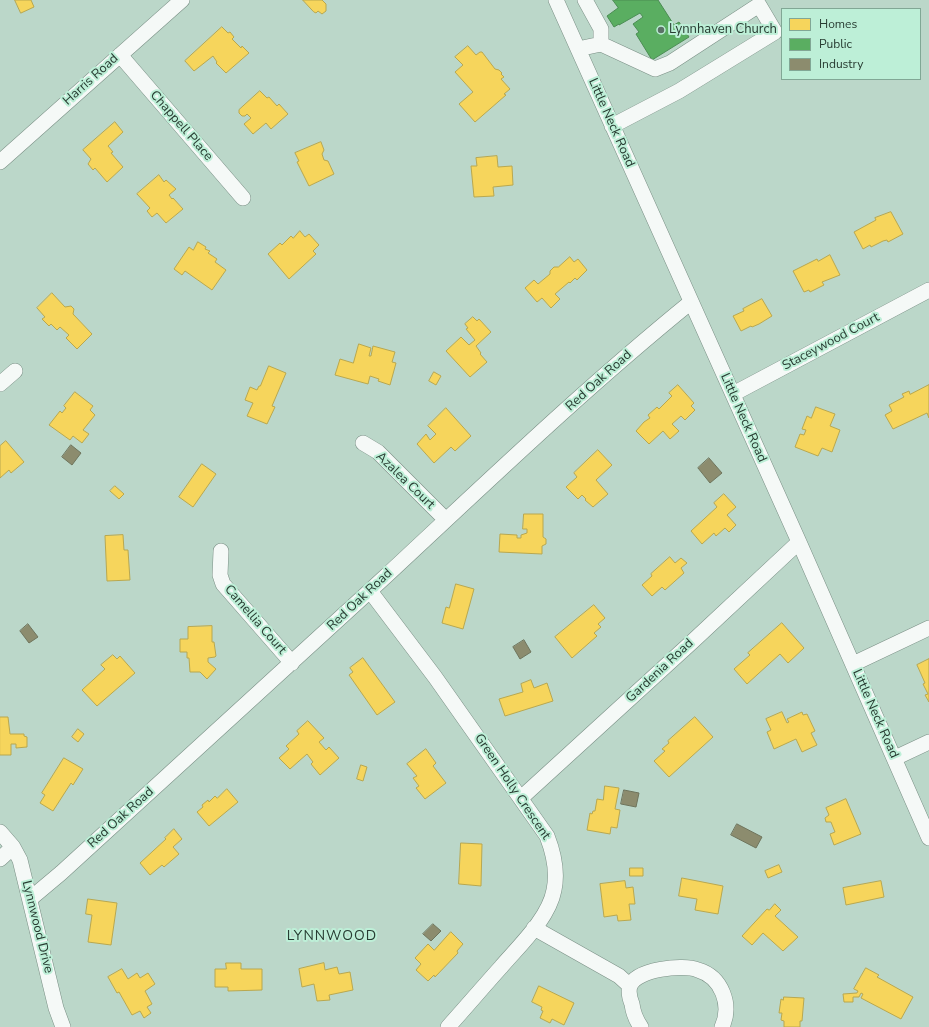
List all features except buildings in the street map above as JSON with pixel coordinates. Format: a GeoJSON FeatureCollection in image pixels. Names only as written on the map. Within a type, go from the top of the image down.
{"type":"FeatureCollection","features":[{"type":"Feature","properties":{"kind":"street","name":"Harris Road"},"geometry":{"type":"LineString","coordinates":[[0,162],[182,0]]}},
{"type":"Feature","properties":{"kind":"street","name":"Little Neck Road"},"geometry":{"type":"LineString","coordinates":[[556,0],[927,830]]}},
{"type":"Feature","properties":{"kind":"street"},"geometry":{"type":"LineString","coordinates":[[585,0],[601,29],[601,44]]}},
{"type":"Feature","properties":{"kind":"street"},"geometry":{"type":"LineString","coordinates":[[578,49],[601,44],[655,69],[670,63],[748,5],[759,5],[776,32],[679,92],[612,126]]}},
{"type":"Feature","properties":{"kind":"street","name":"Chappell Place"},"geometry":{"type":"LineString","coordinates":[[120,55],[242,198]]}},
{"type":"Feature","properties":{"kind":"street","name":"Staceywood Court"},"geometry":{"type":"LineString","coordinates":[[732,394],[929,290]]}},
{"type":"Feature","properties":{"kind":"street","name":"Red Oak Road"},"geometry":{"type":"LineString","coordinates":[[30,899],[292,663],[635,348],[691,302]]}},
{"type":"Feature","properties":{"kind":"street"},"geometry":{"type":"LineString","coordinates":[[0,384],[15,371]]}},
{"type":"Feature","properties":{"kind":"street","name":"Azalea Court"},"geometry":{"type":"LineString","coordinates":[[363,443],[378,452],[446,520]]}},
{"type":"Feature","properties":{"kind":"street","name":"Gardenia Road"},"geometry":{"type":"LineString","coordinates":[[521,798],[688,646],[799,542]]}},
{"type":"Feature","properties":{"kind":"street","name":"Camellia Court"},"geometry":{"type":"LineString","coordinates":[[221,551],[219,567],[223,584],[292,663]]}},
{"type":"Feature","properties":{"kind":"street","name":"Green Holly Crescent"},"geometry":{"type":"LineString","coordinates":[[370,590],[435,677],[547,836],[556,863],[554,891],[545,914],[448,1027]]}},
{"type":"Feature","properties":{"kind":"street"},"geometry":{"type":"LineString","coordinates":[[853,664],[929,628]]}},
{"type":"Feature","properties":{"kind":"street"},"geometry":{"type":"LineString","coordinates":[[895,758],[929,742]]}},
{"type":"Feature","properties":{"kind":"street","name":"Lynnwood Drive"},"geometry":{"type":"LineString","coordinates":[[0,832],[13,847],[20,860],[56,1008],[63,1027]]}},
{"type":"Feature","properties":{"kind":"street"},"geometry":{"type":"LineString","coordinates":[[0,859],[13,847]]}},
{"type":"Feature","properties":{"kind":"street"},"geometry":{"type":"LineString","coordinates":[[534,928],[619,976],[630,986]]}},
{"type":"Feature","properties":{"kind":"street"},"geometry":{"type":"LineString","coordinates":[[641,1027],[633,1012],[629,993],[630,986],[638,977],[665,969],[682,967],[704,972],[712,977],[719,986],[724,996],[726,1008],[722,1027]]}},
{"type":"Feature","properties":{"kind":"place","name":"Lynnhaven Church"},"geometry":{"type":"Point","coordinates":[661,30]}},
{"type":"Feature","properties":{"kind":"district","name":"LYNNWOOD"},"geometry":{"type":"Point","coordinates":[332,937]}}]}
